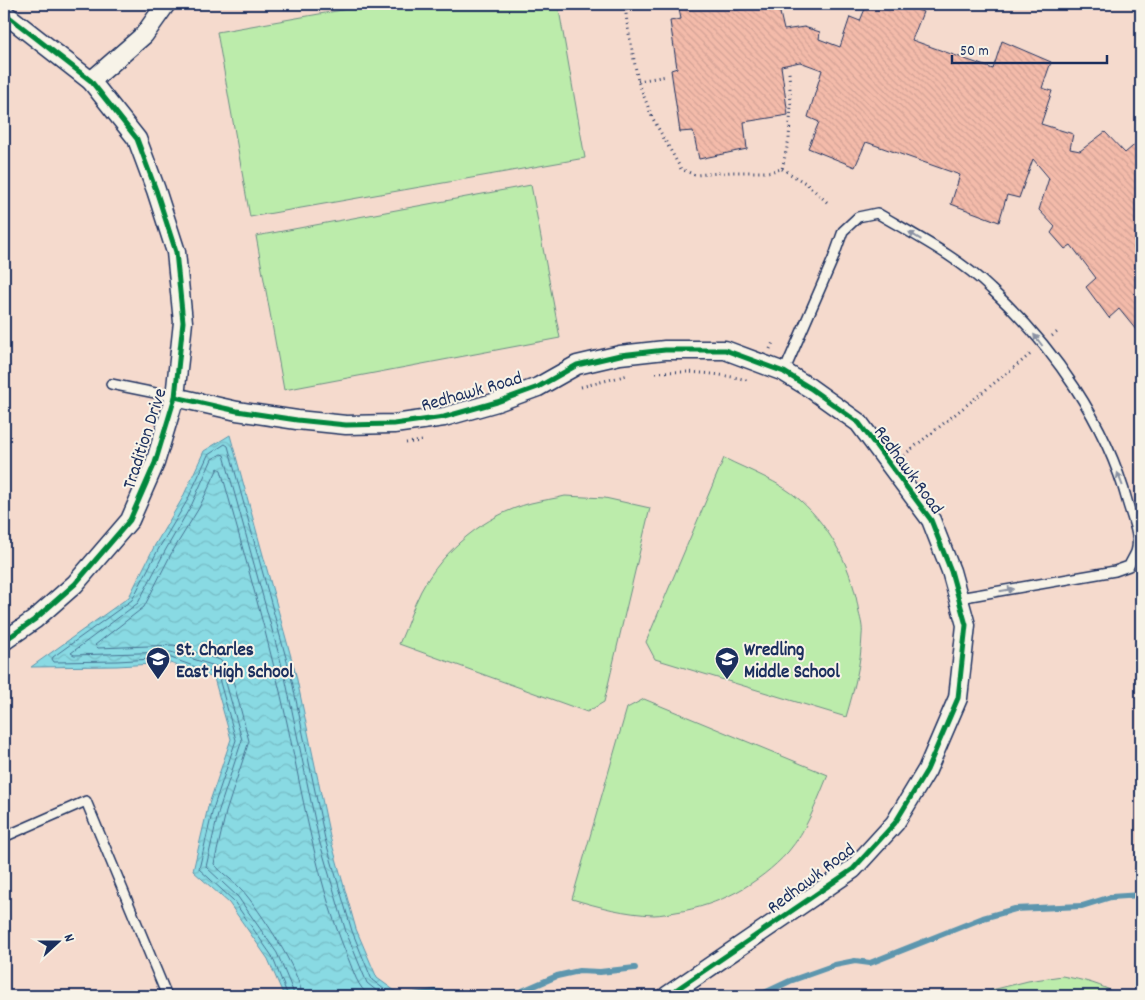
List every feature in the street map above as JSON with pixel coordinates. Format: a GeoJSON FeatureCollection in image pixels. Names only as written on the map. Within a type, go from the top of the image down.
{"type":"FeatureCollection","features":[{"type":"Feature","properties":{"kind":"street"},"geometry":{"type":"LineString","coordinates":[[91,81],[144,35],[166,4]]}},
{"type":"Feature","properties":{"kind":"street","name":"Tradition Drive"},"geometry":{"type":"LineString","coordinates":[[4,14],[91,81],[137,138],[176,252],[183,322],[175,397],[155,463],[130,520],[75,584],[34,620],[4,641]]}},
{"type":"Feature","properties":{"kind":"street","name":"Redhawk Road"},"geometry":{"type":"LineString","coordinates":[[175,397],[237,411],[297,420],[346,425],[394,424],[444,417],[497,402],[538,386],[577,366],[620,355],[665,350],[725,350],[784,372],[859,423],[931,520],[960,598],[966,625],[958,698],[927,770],[894,823],[853,869],[667,996]]}},
{"type":"Feature","properties":{"kind":"lane"},"geometry":{"type":"LineString","coordinates":[[784,372],[833,259],[843,230],[858,217],[877,213],[958,262],[990,288],[1028,326],[1073,386],[1099,429],[1122,481],[1136,533],[1137,551],[1129,566],[1115,571],[960,598]]}},
{"type":"Feature","properties":{"kind":"lane"},"geometry":{"type":"LineString","coordinates":[[111,384],[175,397]]}},
{"type":"Feature","properties":{"kind":"lane"},"geometry":{"type":"LineString","coordinates":[[4,837],[86,801],[167,996]]}},
{"type":"Feature","properties":{"kind":"path"},"geometry":{"type":"LineString","coordinates":[[625,4],[638,81],[652,117],[682,169],[695,175],[768,172],[782,169],[807,184],[830,204]]}},
{"type":"Feature","properties":{"kind":"path"},"geometry":{"type":"LineString","coordinates":[[782,169],[789,139],[791,105],[789,72]]}},
{"type":"Feature","properties":{"kind":"path"},"geometry":{"type":"LineString","coordinates":[[638,81],[667,76]]}},
{"type":"Feature","properties":{"kind":"path"},"geometry":{"type":"LineString","coordinates":[[890,466],[1060,330]]}},
{"type":"Feature","properties":{"kind":"path"},"geometry":{"type":"LineString","coordinates":[[647,372],[685,371],[730,376],[748,381]]}},
{"type":"Feature","properties":{"kind":"path"},"geometry":{"type":"LineString","coordinates":[[574,390],[583,386],[637,373]]}},
{"type":"Feature","properties":{"kind":"path"},"geometry":{"type":"LineString","coordinates":[[402,443],[429,440]]}},
{"type":"Feature","properties":{"kind":"shaded area","name":"Wredling Middle School"},"geometry":{"type":"Polygon","coordinates":[[[4,4],[1141,4],[1141,996],[4,996],[4,4]]]}},
{"type":"Feature","properties":{"kind":"green space"},"geometry":{"type":"Polygon","coordinates":[[[376,4],[558,4],[585,158],[250,217],[217,32],[376,4]]]}},
{"type":"Feature","properties":{"kind":"green space"},"geometry":{"type":"Polygon","coordinates":[[[531,185],[560,338],[284,390],[256,236],[531,185]]]}},
{"type":"Feature","properties":{"kind":"green space"},"geometry":{"type":"Polygon","coordinates":[[[724,458],[774,482],[792,493],[822,524],[839,551],[852,581],[862,624],[859,667],[846,717],[655,659],[646,642],[724,458]]]}},
{"type":"Feature","properties":{"kind":"green space"},"geometry":{"type":"Polygon","coordinates":[[[565,496],[605,498],[650,508],[604,702],[587,712],[399,644],[421,591],[430,576],[453,548],[482,525],[498,516],[531,503],[565,496]]]}},
{"type":"Feature","properties":{"kind":"green space"},"geometry":{"type":"Polygon","coordinates":[[[644,699],[828,775],[801,834],[777,864],[737,892],[722,899],[692,909],[657,915],[622,912],[572,899],[627,708],[644,699]]]}},
{"type":"Feature","properties":{"kind":"green space"},"geometry":{"type":"Polygon","coordinates":[[[1062,976],[1099,985],[1120,996],[968,996],[1028,981],[1062,976]]]}},
{"type":"Feature","properties":{"kind":"water"},"geometry":{"type":"Polygon","coordinates":[[[230,435],[296,675],[330,837],[356,929],[377,978],[402,996],[284,996],[268,959],[229,903],[193,871],[208,807],[231,739],[214,678],[170,663],[31,667],[129,597],[155,545],[182,499],[204,451],[230,435]]]}},
{"type":"Feature","properties":{"kind":"building"},"geometry":{"type":"Polygon","coordinates":[[[678,4],[734,4],[735,10],[778,4],[784,30],[804,27],[820,32],[819,39],[840,47],[850,17],[860,21],[867,4],[902,4],[923,12],[912,40],[993,69],[1002,41],[1051,62],[1042,88],[1052,91],[1041,124],[1073,134],[1070,149],[1080,151],[1105,132],[1125,153],[1141,141],[1141,336],[1119,309],[1109,318],[1086,287],[1096,278],[1071,245],[1065,249],[1051,233],[1055,227],[1039,210],[1049,178],[1033,159],[1019,198],[1007,195],[999,222],[951,204],[960,175],[866,142],[855,167],[808,148],[819,122],[808,117],[822,70],[800,62],[781,66],[788,115],[744,122],[747,149],[699,159],[693,131],[680,132],[671,70],[677,68],[670,21],[681,19],[678,4]]]}},
{"type":"Feature","properties":{"kind":"waterway"},"geometry":{"type":"LineString","coordinates":[[758,996],[790,981],[835,965],[855,961],[870,963],[983,918],[1015,909],[1082,906],[1111,897],[1141,895]]}},
{"type":"Feature","properties":{"kind":"waterway"},"geometry":{"type":"LineString","coordinates":[[407,996],[435,992],[454,995],[502,995],[520,992],[557,976],[579,971],[600,972],[635,968]]}},
{"type":"Feature","properties":{"kind":"cycle path"},"geometry":{"type":"LineString","coordinates":[[4,13],[91,81],[137,139],[176,252],[183,322],[175,397],[155,463],[130,520],[75,584],[34,620],[4,641]]}},
{"type":"Feature","properties":{"kind":"cycle path"},"geometry":{"type":"LineString","coordinates":[[175,397],[237,411],[297,420],[346,425],[394,424],[444,417],[497,402],[538,387],[577,365],[620,355],[665,350],[725,350],[784,372],[859,423],[931,520],[951,571],[966,625],[958,698],[927,770],[895,823],[853,869],[667,996]]}},
{"type":"Feature","properties":{"kind":"place","name":"St. Charles East High School"},"geometry":{"type":"Point","coordinates":[158,680]}},
{"type":"Feature","properties":{"kind":"place","name":"Wredling Middle School"},"geometry":{"type":"Point","coordinates":[727,680]}}]}
